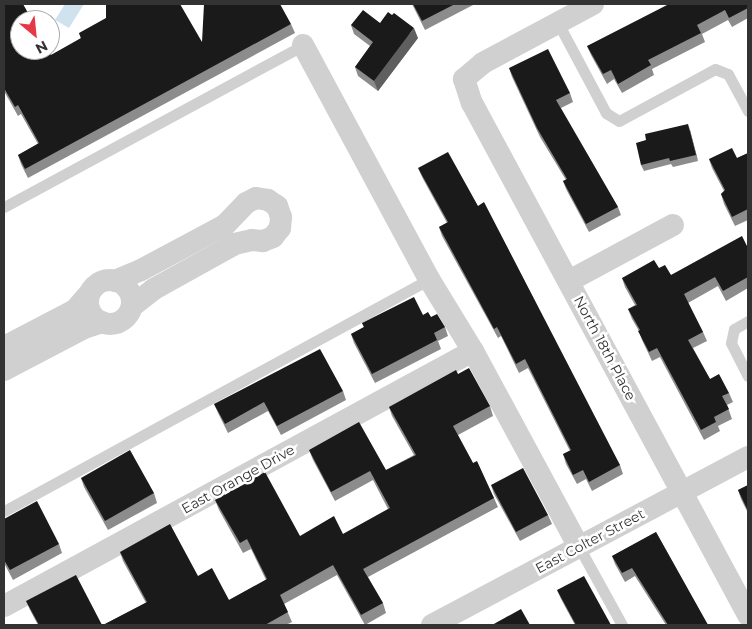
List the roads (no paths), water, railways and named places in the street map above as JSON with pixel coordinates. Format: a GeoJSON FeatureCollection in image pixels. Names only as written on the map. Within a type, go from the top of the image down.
{"type":"FeatureCollection","features":[{"type":"Feature","properties":{"kind":"street"},"geometry":{"type":"LineString","coordinates":[[558,23],[593,4]]}},
{"type":"Feature","properties":{"kind":"street","name":"North 18th Place"},"geometry":{"type":"LineString","coordinates":[[558,23],[484,63],[464,79],[472,103],[748,615]]}},
{"type":"Feature","properties":{"kind":"street"},"geometry":{"type":"LineString","coordinates":[[303,45],[429,279],[472,351],[579,547]]}},
{"type":"Feature","properties":{"kind":"street"},"geometry":{"type":"LineString","coordinates":[[4,347],[75,310],[89,294],[99,283],[115,281],[141,270],[225,225],[251,200],[256,198],[268,200],[277,206],[281,216],[280,228],[274,237],[263,241],[252,240],[235,244],[154,289],[132,306],[120,321],[114,324],[96,319],[88,308],[89,294]]}},
{"type":"Feature","properties":{"kind":"street"},"geometry":{"type":"LineString","coordinates":[[569,281],[673,224]]}},
{"type":"Feature","properties":{"kind":"street"},"geometry":{"type":"LineString","coordinates":[[115,281],[129,292],[132,306]]}},
{"type":"Feature","properties":{"kind":"street"},"geometry":{"type":"LineString","coordinates":[[4,370],[84,328],[102,322]]}},
{"type":"Feature","properties":{"kind":"street","name":"East Orange Drive"},"geometry":{"type":"LineString","coordinates":[[4,606],[472,351]]}},
{"type":"Feature","properties":{"kind":"street","name":"East Colter Street"},"geometry":{"type":"LineString","coordinates":[[432,625],[748,457]]}},
{"type":"Feature","properties":{"kind":"lane"},"geometry":{"type":"LineString","coordinates":[[558,23],[606,114],[619,121],[715,69],[728,74],[748,111]]}},
{"type":"Feature","properties":{"kind":"lane"},"geometry":{"type":"LineString","coordinates":[[4,208],[303,45]]}},
{"type":"Feature","properties":{"kind":"lane"},"geometry":{"type":"LineString","coordinates":[[4,511],[429,279]]}},
{"type":"Feature","properties":{"kind":"lane"},"geometry":{"type":"LineString","coordinates":[[748,321],[734,329],[731,343],[748,376]]}},
{"type":"Feature","properties":{"kind":"lane"},"geometry":{"type":"LineString","coordinates":[[579,547],[622,625]]}},
{"type":"Feature","properties":{"kind":"water"},"geometry":{"type":"Polygon","coordinates":[[[65,4],[84,4],[69,28],[60,23],[60,12],[65,4]]]}}]}
